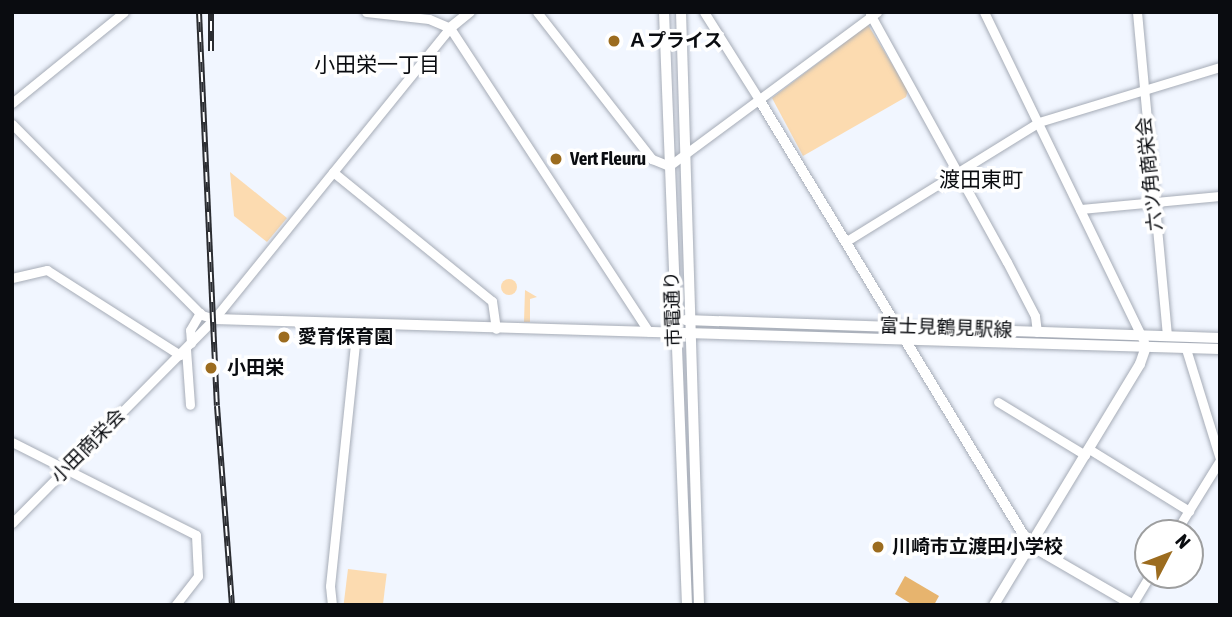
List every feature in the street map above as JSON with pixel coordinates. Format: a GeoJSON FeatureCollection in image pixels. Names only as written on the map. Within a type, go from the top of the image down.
{"type":"FeatureCollection","features":[{"type":"Feature","properties":{"kind":"street"},"geometry":{"type":"LineString","coordinates":[[12,103],[124,12]]}},
{"type":"Feature","properties":{"kind":"street"},"geometry":{"type":"LineString","coordinates":[[366,12],[429,19],[450,28],[649,332]]}},
{"type":"Feature","properties":{"kind":"street"},"geometry":{"type":"LineString","coordinates":[[450,28],[469,12]]}},
{"type":"Feature","properties":{"kind":"street"},"geometry":{"type":"LineString","coordinates":[[537,12],[652,159],[669,166],[760,101],[873,14],[1029,305],[1037,332]]}},
{"type":"Feature","properties":{"kind":"street","name":"市電通り"},"geometry":{"type":"LineString","coordinates":[[664,12],[673,334],[687,605]]}},
{"type":"Feature","properties":{"kind":"street","name":"市電通り"},"geometry":{"type":"LineString","coordinates":[[681,12],[699,605]]}},
{"type":"Feature","properties":{"kind":"street"},"geometry":{"type":"LineString","coordinates":[[704,12],[1032,544],[1132,605],[1142,589]]}},
{"type":"Feature","properties":{"kind":"street"},"geometry":{"type":"LineString","coordinates":[[984,12],[1146,347],[994,605]]}},
{"type":"Feature","properties":{"kind":"street","name":"六ツ角商栄会"},"geometry":{"type":"LineString","coordinates":[[1137,12],[1142,90],[1167,335]]}},
{"type":"Feature","properties":{"kind":"street","name":"小田商栄会"},"geometry":{"type":"LineString","coordinates":[[12,523],[214,319],[450,28]]}},
{"type":"Feature","properties":{"kind":"street"},"geometry":{"type":"LineString","coordinates":[[845,242],[1039,122],[1220,67]]}},
{"type":"Feature","properties":{"kind":"street"},"geometry":{"type":"LineString","coordinates":[[12,124],[200,313],[214,319]]}},
{"type":"Feature","properties":{"kind":"street"},"geometry":{"type":"LineString","coordinates":[[334,172],[492,301],[496,329]]}},
{"type":"Feature","properties":{"kind":"street"},"geometry":{"type":"LineString","coordinates":[[1080,209],[1220,196]]}},
{"type":"Feature","properties":{"kind":"street"},"geometry":{"type":"LineString","coordinates":[[13,277],[47,270],[185,349]]}},
{"type":"Feature","properties":{"kind":"street"},"geometry":{"type":"LineString","coordinates":[[190,405],[185,349],[190,330],[200,313]]}},
{"type":"Feature","properties":{"kind":"street","name":"富士見鶴見駅線"},"geometry":{"type":"LineString","coordinates":[[214,319],[691,335],[903,337],[1220,349]]}},
{"type":"Feature","properties":{"kind":"street","name":"富士見鶴見駅線"},"geometry":{"type":"LineString","coordinates":[[673,319],[1220,338]]}},
{"type":"Feature","properties":{"kind":"street"},"geometry":{"type":"LineString","coordinates":[[332,605],[357,325]]}},
{"type":"Feature","properties":{"kind":"street"},"geometry":{"type":"LineString","coordinates":[[1184,519],[1220,460],[1186,349]]}},
{"type":"Feature","properties":{"kind":"street"},"geometry":{"type":"LineString","coordinates":[[998,402],[1189,511]]}},
{"type":"Feature","properties":{"kind":"street"},"geometry":{"type":"LineString","coordinates":[[12,442],[196,536],[198,576],[175,605]]}},
{"type":"Feature","properties":{"kind":"shaded area"},"geometry":{"type":"Polygon","coordinates":[[[868,25],[908,90],[906,97],[803,156],[772,98],[868,25]]]}},
{"type":"Feature","properties":{"kind":"shaded area"},"geometry":{"type":"Polygon","coordinates":[[[230,172],[287,218],[267,242],[234,216],[230,172]]]}},
{"type":"Feature","properties":{"kind":"shaded area"},"geometry":{"type":"Polygon","coordinates":[[[509,279],[515,281],[515,293],[509,295],[503,293],[501,287],[503,281],[509,279]]]}},
{"type":"Feature","properties":{"kind":"shaded area"},"geometry":{"type":"Polygon","coordinates":[[[525,290],[537,297],[530,299],[530,322],[524,322],[525,290]]]}},
{"type":"Feature","properties":{"kind":"shaded area"},"geometry":{"type":"Polygon","coordinates":[[[348,569],[387,574],[383,605],[344,605],[348,569]]]}},
{"type":"Feature","properties":{"kind":"shaded area"},"geometry":{"type":"Polygon","coordinates":[[[905,576],[939,596],[934,605],[913,605],[895,594],[905,576]]]}},
{"type":"Feature","properties":{"kind":"railway"},"geometry":{"type":"LineString","coordinates":[[199,12],[217,406],[232,605]]}},
{"type":"Feature","properties":{"kind":"railway"},"geometry":{"type":"LineString","coordinates":[[211,12],[211,51]]}},
{"type":"Feature","properties":{"kind":"place","name":"Ａプライス"},"geometry":{"type":"Point","coordinates":[614,41]}},
{"type":"Feature","properties":{"kind":"place","name":"Vert Fleuru"},"geometry":{"type":"Point","coordinates":[556,159]}},
{"type":"Feature","properties":{"kind":"place","name":"愛育保育園"},"geometry":{"type":"Point","coordinates":[284,337]}},
{"type":"Feature","properties":{"kind":"place","name":"小田栄"},"geometry":{"type":"Point","coordinates":[211,368]}},
{"type":"Feature","properties":{"kind":"place","name":"川崎市立渡田小学校"},"geometry":{"type":"Point","coordinates":[878,547]}},
{"type":"Feature","properties":{"kind":"district","name":"小田栄一丁目"},"geometry":{"type":"Point","coordinates":[377,64]}},
{"type":"Feature","properties":{"kind":"district","name":"渡田東町"},"geometry":{"type":"Point","coordinates":[981,179]}}]}
